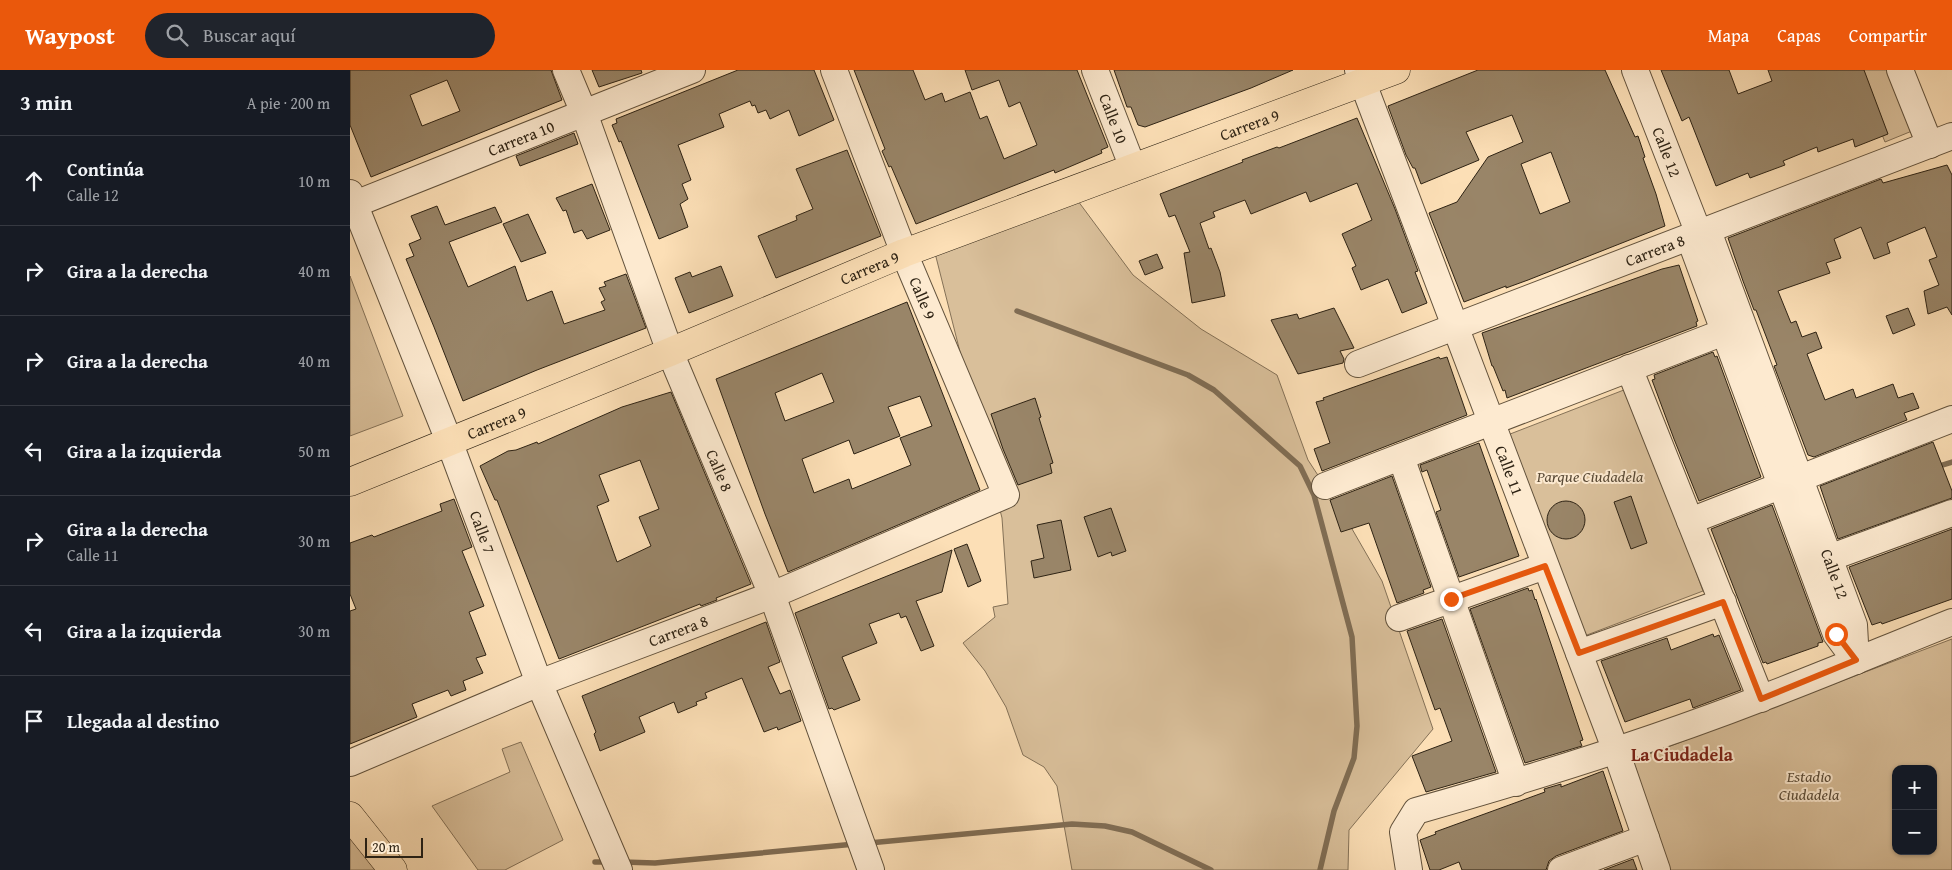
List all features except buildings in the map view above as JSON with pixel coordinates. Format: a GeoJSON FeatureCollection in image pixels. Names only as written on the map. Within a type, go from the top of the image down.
{"type":"FeatureCollection","features":[{"type":"Feature","properties":{"kind":"main road","name":"Carrera 9"},"geometry":{"type":"LineString","coordinates":[[350,482],[670,352],[904,253],[1133,168],[1361,76],[1396,70]]}},
{"type":"Feature","properties":{"kind":"main road"},"geometry":{"type":"LineString","coordinates":[[350,816],[393,870]]}},
{"type":"Feature","properties":{"kind":"street","name":"Calle 8"},"geometry":{"type":"LineString","coordinates":[[566,70],[584,113],[670,352],[772,595],[871,870]]}},
{"type":"Feature","properties":{"kind":"street","name":"Carrera 10"},"geometry":{"type":"LineString","coordinates":[[352,201],[692,70]]}},
{"type":"Feature","properties":{"kind":"street","name":"Calle 9"},"geometry":{"type":"LineString","coordinates":[[834,70],[904,253],[1006,495]]}},
{"type":"Feature","properties":{"kind":"street","name":"Calle 10"},"geometry":{"type":"LineString","coordinates":[[1095,70],[1133,168]]}},
{"type":"Feature","properties":{"kind":"street","name":"Calle 12"},"geometry":{"type":"LineString","coordinates":[[1635,70],[1699,234],[1712,239],[1790,482],[1836,634],[1856,660]]}},
{"type":"Feature","properties":{"kind":"street"},"geometry":{"type":"LineString","coordinates":[[1900,70],[1941,140]]}},
{"type":"Feature","properties":{"kind":"street","name":"Calle 11"},"geometry":{"type":"LineString","coordinates":[[1361,76],[1616,751],[1657,870]]}},
{"type":"Feature","properties":{"kind":"street","name":"Carrera 8"},"geometry":{"type":"LineString","coordinates":[[1358,364],[1941,140]]}},
{"type":"Feature","properties":{"kind":"street","name":"Calle 7"},"geometry":{"type":"LineString","coordinates":[[352,201],[449,441],[539,683],[619,870]]}},
{"type":"Feature","properties":{"kind":"street","name":"Calle 12"},"geometry":{"type":"LineString","coordinates":[[1699,234],[1692,247],[1724,332],[1790,482],[1829,558],[1854,625],[1856,660]]}},
{"type":"Feature","properties":{"kind":"street"},"geometry":{"type":"LineString","coordinates":[[1324,486],[1724,332]]}},
{"type":"Feature","properties":{"kind":"street"},"geometry":{"type":"LineString","coordinates":[[1629,368],[1761,699]]}},
{"type":"Feature","properties":{"kind":"street"},"geometry":{"type":"LineString","coordinates":[[1690,521],[1952,419]]}},
{"type":"Feature","properties":{"kind":"street"},"geometry":{"type":"LineString","coordinates":[[1401,457],[1516,783]]}},
{"type":"Feature","properties":{"kind":"street","name":"Carrera 8"},"geometry":{"type":"LineString","coordinates":[[350,764],[539,683],[772,595],[1006,495]]}},
{"type":"Feature","properties":{"kind":"street"},"geometry":{"type":"LineString","coordinates":[[1829,558],[1952,513]]}},
{"type":"Feature","properties":{"kind":"street"},"geometry":{"type":"LineString","coordinates":[[1399,618],[1545,566]]}},
{"type":"Feature","properties":{"kind":"street"},"geometry":{"type":"LineString","coordinates":[[1579,653],[1723,602]]}},
{"type":"Feature","properties":{"kind":"street"},"geometry":{"type":"LineString","coordinates":[[1409,870],[1403,832],[1416,811],[1516,783],[1616,751],[1761,699],[1952,622]]}},
{"type":"Feature","properties":{"kind":"street"},"geometry":{"type":"LineString","coordinates":[[1561,870],[1646,838]]}},
{"type":"Feature","properties":{"kind":"green space"},"geometry":{"type":"Polygon","coordinates":[[[1856,70],[1887,70],[1912,131],[1885,142],[1856,70]]]}},
{"type":"Feature","properties":{"kind":"green space"},"geometry":{"type":"Polygon","coordinates":[[[1075,197],[1133,275],[1201,329],[1277,375],[1308,460],[1344,515],[1382,581],[1433,729],[1349,830],[1348,870],[1072,870],[1057,786],[1044,767],[1023,755],[1006,707],[985,671],[963,643],[995,617],[993,607],[1008,604],[1002,518],[935,253],[1075,197]]]}},
{"type":"Feature","properties":{"kind":"green space"},"geometry":{"type":"Polygon","coordinates":[[[350,276],[403,416],[350,436],[350,276]]]}},
{"type":"Feature","properties":{"kind":"green space","name":"Parque Ciudadela"},"geometry":{"type":"Polygon","coordinates":[[[1629,388],[1703,591],[1579,638],[1505,436],[1629,388]]]}},
{"type":"Feature","properties":{"kind":"green space","name":"Estadio Ciudadela"},"geometry":{"type":"Polygon","coordinates":[[[1952,639],[1952,870],[1670,870],[1631,761],[1952,639]]]}},
{"type":"Feature","properties":{"kind":"green space"},"geometry":{"type":"Polygon","coordinates":[[[521,742],[563,840],[505,870],[478,870],[432,806],[510,772],[502,749],[521,742]]]}},
{"type":"Feature","properties":{"kind":"green space"},"geometry":{"type":"Polygon","coordinates":[[[350,830],[384,870],[350,870],[350,830]]]}},
{"type":"Feature","properties":{"kind":"waterway"},"geometry":{"type":"LineString","coordinates":[[1017,311],[1188,375],[1214,390],[1300,466],[1314,495],[1352,637],[1357,726],[1354,758],[1334,811],[1320,870]]}},
{"type":"Feature","properties":{"kind":"waterway"},"geometry":{"type":"LineString","coordinates":[[1936,467],[1952,462]]}},
{"type":"Feature","properties":{"kind":"waterway"},"geometry":{"type":"LineString","coordinates":[[869,843],[1072,824],[1105,826],[1132,832],[1211,870]]}},
{"type":"Feature","properties":{"kind":"waterway"},"geometry":{"type":"LineString","coordinates":[[623,862],[655,863],[855,844]]}},
{"type":"Feature","properties":{"kind":"waterway"},"geometry":{"type":"LineString","coordinates":[[595,862],[608,862]]}},
{"type":"Feature","properties":{"kind":"district","name":"La Ciudadela"},"geometry":{"type":"Point","coordinates":[1682,755]}},
{"type":"Feature","properties":{"kind":"route"},"geometry":{"type":"LineString","coordinates":[[1451,599],[1545,566],[1579,653],[1723,602],[1761,699],[1856,660],[1836,634]]}}]}
